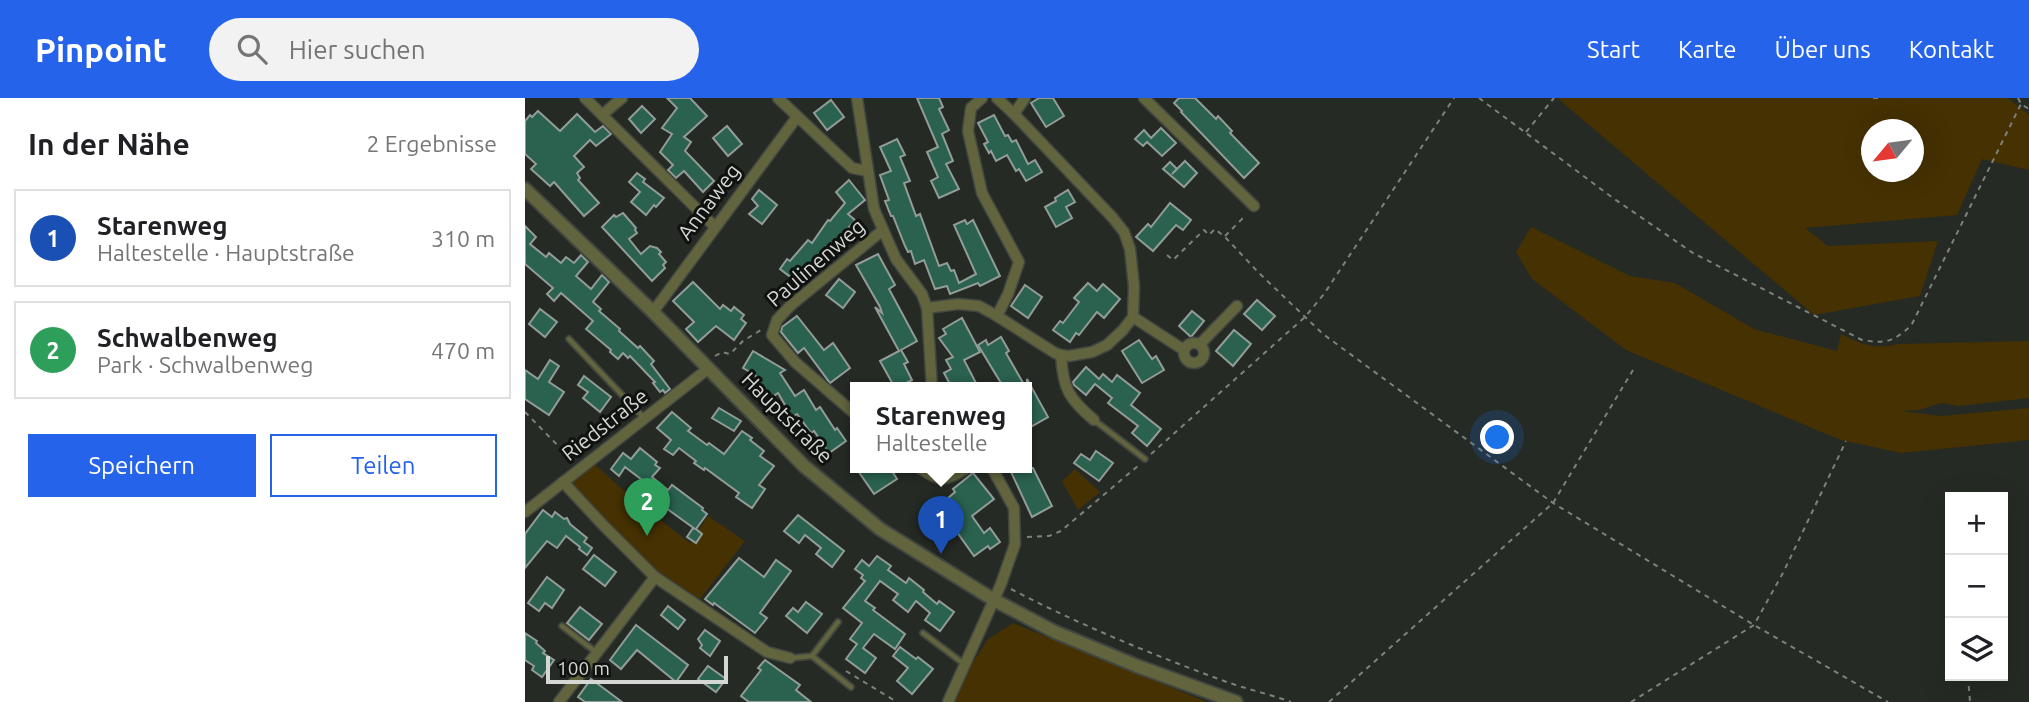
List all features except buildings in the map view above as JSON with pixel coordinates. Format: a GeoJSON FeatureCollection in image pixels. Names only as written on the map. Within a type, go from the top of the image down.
{"type":"FeatureCollection","features":[{"type":"Feature","properties":{"kind":"street"},"geometry":{"type":"LineString","coordinates":[[586,98],[715,227]]}},
{"type":"Feature","properties":{"kind":"street"},"geometry":{"type":"LineString","coordinates":[[602,115],[622,98]]}},
{"type":"Feature","properties":{"kind":"street"},"geometry":{"type":"LineString","coordinates":[[778,98],[852,168],[867,171]]}},
{"type":"Feature","properties":{"kind":"street"},"geometry":{"type":"LineString","coordinates":[[857,98],[874,209],[896,259],[922,294],[927,308],[932,382]]}},
{"type":"Feature","properties":{"kind":"street"},"geometry":{"type":"LineString","coordinates":[[982,98],[971,108],[968,131],[979,181],[982,193],[1019,262],[997,316]]}},
{"type":"Feature","properties":{"kind":"street"},"geometry":{"type":"LineString","coordinates":[[927,308],[958,304],[979,306],[1061,355],[1092,352],[1107,345],[1133,317],[1131,249],[1124,232],[997,98]]}},
{"type":"Feature","properties":{"kind":"street"},"geometry":{"type":"LineString","coordinates":[[1014,114],[1025,98]]}},
{"type":"Feature","properties":{"kind":"street"},"geometry":{"type":"LineString","coordinates":[[1144,98],[1254,206]]}},
{"type":"Feature","properties":{"kind":"street","name":"Annaweg"},"geometry":{"type":"LineString","coordinates":[[653,312],[797,117]]}},
{"type":"Feature","properties":{"kind":"street","name":"Hauptstraße"},"geometry":{"type":"LineString","coordinates":[[525,188],[653,312],[804,466],[880,529],[994,600],[1055,632],[1137,666],[1236,702]]}},
{"type":"Feature","properties":{"kind":"street","name":"Paulinenweg"},"geometry":{"type":"LineString","coordinates":[[850,410],[795,362],[772,335],[778,320],[790,306],[883,230]]}},
{"type":"Feature","properties":{"kind":"street"},"geometry":{"type":"LineString","coordinates":[[1200,344],[1237,306]]}},
{"type":"Feature","properties":{"kind":"street"},"geometry":{"type":"LineString","coordinates":[[1133,317],[1184,350],[1187,360],[1196,363],[1204,357],[1200,344]]}},
{"type":"Feature","properties":{"kind":"street"},"geometry":{"type":"LineString","coordinates":[[1184,350],[1190,343],[1200,344]]}},
{"type":"Feature","properties":{"kind":"street"},"geometry":{"type":"LineString","coordinates":[[1061,355],[1062,375],[1069,394],[1076,405],[1094,420]]}},
{"type":"Feature","properties":{"kind":"street","name":"Riedstraße"},"geometry":{"type":"LineString","coordinates":[[525,512],[645,419],[706,365]]}},
{"type":"Feature","properties":{"kind":"street"},"geometry":{"type":"LineString","coordinates":[[927,473],[934,478],[951,478],[959,473]]}},
{"type":"Feature","properties":{"kind":"street"},"geometry":{"type":"LineString","coordinates":[[949,702],[1016,544],[1014,508],[995,473]]}},
{"type":"Feature","properties":{"kind":"street"},"geometry":{"type":"LineString","coordinates":[[563,482],[655,577],[768,652],[790,658]]}},
{"type":"Feature","properties":{"kind":"street"},"geometry":{"type":"LineString","coordinates":[[559,702],[655,577]]}},
{"type":"Feature","properties":{"kind":"lane"},"geometry":{"type":"LineString","coordinates":[[569,339],[645,419]]}},
{"type":"Feature","properties":{"kind":"lane"},"geometry":{"type":"LineString","coordinates":[[1094,420],[1145,459]]}},
{"type":"Feature","properties":{"kind":"lane"},"geometry":{"type":"LineString","coordinates":[[812,656],[838,622]]}},
{"type":"Feature","properties":{"kind":"lane"},"geometry":{"type":"LineString","coordinates":[[562,625],[597,653]]}},
{"type":"Feature","properties":{"kind":"lane"},"geometry":{"type":"LineString","coordinates":[[923,633],[965,665]]}},
{"type":"Feature","properties":{"kind":"lane"},"geometry":{"type":"LineString","coordinates":[[790,658],[812,656],[851,687]]}},
{"type":"Feature","properties":{"kind":"path"},"geometry":{"type":"LineString","coordinates":[[1015,538],[1049,536],[1061,531],[1305,317],[1324,294],[1454,98]]}},
{"type":"Feature","properties":{"kind":"path"},"geometry":{"type":"LineString","coordinates":[[1479,98],[1613,198],[1693,253],[1862,340],[1882,343],[1897,338],[1911,326],[2021,104]]}},
{"type":"Feature","properties":{"kind":"path"},"geometry":{"type":"LineString","coordinates":[[1526,132],[1555,98]]}},
{"type":"Feature","properties":{"kind":"path"},"geometry":{"type":"LineString","coordinates":[[1873,98],[1881,98]]}},
{"type":"Feature","properties":{"kind":"path"},"geometry":{"type":"LineString","coordinates":[[2018,98],[2021,104],[2029,109]]}},
{"type":"Feature","properties":{"kind":"path"},"geometry":{"type":"LineString","coordinates":[[1225,237],[1240,222]]}},
{"type":"Feature","properties":{"kind":"path"},"geometry":{"type":"LineString","coordinates":[[1167,255],[1173,260],[1204,230],[1209,235],[1215,229],[1323,334],[1553,503],[1754,625],[1888,702]]}},
{"type":"Feature","properties":{"kind":"path"},"geometry":{"type":"LineString","coordinates":[[1189,245],[1193,249]]}},
{"type":"Feature","properties":{"kind":"path"},"geometry":{"type":"LineString","coordinates":[[706,365],[722,352],[730,354],[760,329],[772,335]]}},
{"type":"Feature","properties":{"kind":"path"},"geometry":{"type":"LineString","coordinates":[[1329,702],[1553,503],[1633,370]]}},
{"type":"Feature","properties":{"kind":"path"},"geometry":{"type":"LineString","coordinates":[[525,412],[579,469]]}},
{"type":"Feature","properties":{"kind":"path"},"geometry":{"type":"LineString","coordinates":[[1631,702],[1754,625],[1784,571],[1846,441]]}},
{"type":"Feature","properties":{"kind":"path"},"geometry":{"type":"LineString","coordinates":[[1001,584],[1123,642],[1228,682],[1291,702]]}},
{"type":"Feature","properties":{"kind":"path"},"geometry":{"type":"LineString","coordinates":[[845,670],[897,702]]}},
{"type":"Feature","properties":{"kind":"path"},"geometry":{"type":"LineString","coordinates":[[1968,681],[1970,702]]}},
{"type":"Feature","properties":{"kind":"shaded area"},"geometry":{"type":"Polygon","coordinates":[[[1557,98],[2008,98],[2029,115],[2029,170],[1982,159],[1957,215],[1805,228],[1828,246],[1938,241],[1920,296],[1814,315],[1557,98]]]}},
{"type":"Feature","properties":{"kind":"shaded area"},"geometry":{"type":"Polygon","coordinates":[[[1531,227],[1630,276],[1675,283],[1754,329],[1837,351],[1841,334],[1875,346],[2029,341],[2029,398],[1960,406],[1941,403],[1919,410],[1901,411],[1941,416],[2029,408],[2029,440],[1901,453],[1841,440],[1626,350],[1532,279],[1516,252],[1531,227]]]}},
{"type":"Feature","properties":{"kind":"shaded area"},"geometry":{"type":"Polygon","coordinates":[[[590,460],[631,497],[690,543],[708,516],[745,541],[696,604],[655,577],[563,482],[590,460]]]}},
{"type":"Feature","properties":{"kind":"shaded area"},"geometry":{"type":"Polygon","coordinates":[[[1075,469],[1100,492],[1078,510],[1062,481],[1075,469]]]}},
{"type":"Feature","properties":{"kind":"shaded area"},"geometry":{"type":"Polygon","coordinates":[[[1013,623],[1207,702],[948,702],[987,640],[1013,623]]]}},
{"type":"Feature","properties":{"kind":"place","name":"Schwalbenweg"},"geometry":{"type":"Point","coordinates":[647,536]}},
{"type":"Feature","properties":{"kind":"place","name":"Starenweg"},"geometry":{"type":"Point","coordinates":[941,554]}}]}
